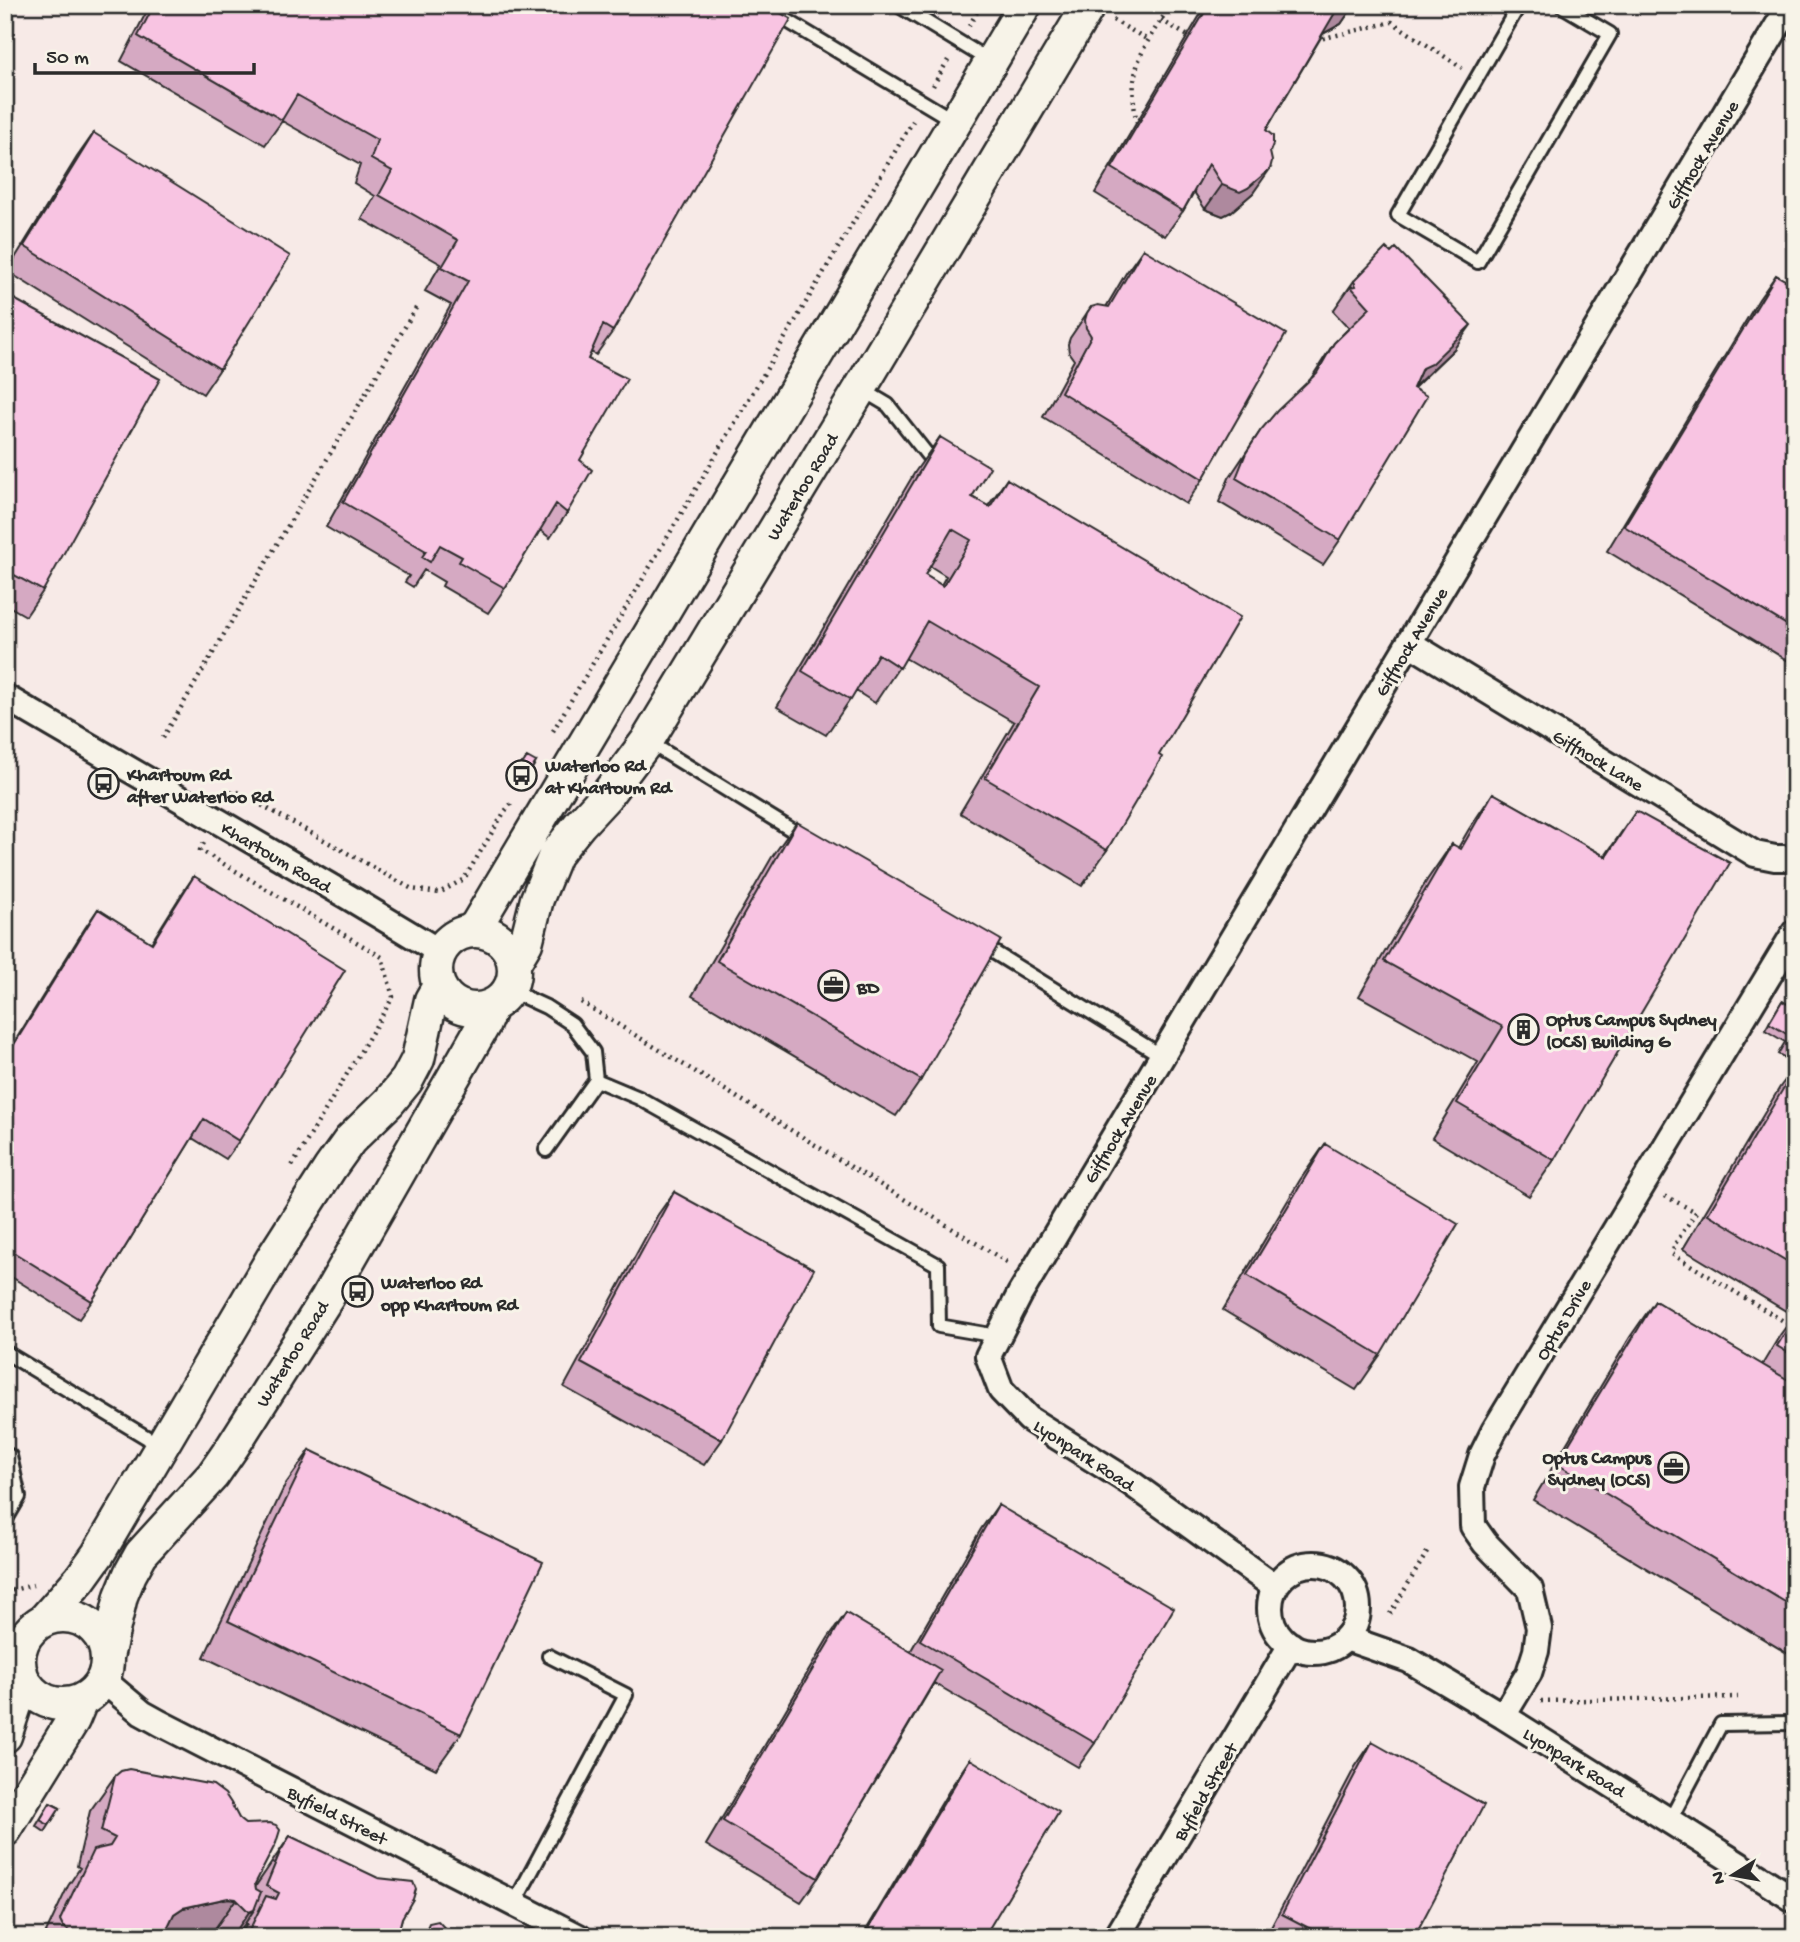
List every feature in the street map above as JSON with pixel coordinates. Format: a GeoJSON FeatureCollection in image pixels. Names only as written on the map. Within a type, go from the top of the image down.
{"type":"FeatureCollection","features":[{"type":"Feature","properties":{"kind":"street"},"geometry":{"type":"LineString","coordinates":[[469,931],[476,926],[1025,5]]}},
{"type":"Feature","properties":{"kind":"street","name":"Giffnock Avenue"},"geometry":{"type":"LineString","coordinates":[[1030,1277],[1790,5]]}},
{"type":"Feature","properties":{"kind":"street","name":"Waterloo Road"},"geometry":{"type":"LineString","coordinates":[[5,1830],[97,1679],[121,1596],[141,1554],[213,1475],[233,1446],[327,1298],[484,1024],[526,943],[537,898],[555,855],[606,796],[647,741],[860,389],[1100,12]]}},
{"type":"Feature","properties":{"kind":"street","name":"Giffnock Lane"},"geometry":{"type":"LineString","coordinates":[[1409,643],[1755,853],[1776,858],[1795,858]]}},
{"type":"Feature","properties":{"kind":"street","name":"Khartoum Road"},"geometry":{"type":"LineString","coordinates":[[5,697],[440,952]]}},
{"type":"Feature","properties":{"kind":"street"},"geometry":{"type":"LineString","coordinates":[[478,930],[493,935],[504,943],[505,986],[477,1009],[465,1008],[446,997],[439,986],[435,971],[440,952],[456,935],[478,930]]}},
{"type":"Feature","properties":{"kind":"street","name":"Optus Drive"},"geometry":{"type":"LineString","coordinates":[[1508,1709],[1529,1673],[1539,1628],[1530,1589],[1485,1543],[1473,1526],[1472,1487],[1482,1455],[1795,932]]}},
{"type":"Feature","properties":{"kind":"street"},"geometry":{"type":"LineString","coordinates":[[43,1621],[98,1554],[275,1254],[330,1168],[349,1140],[389,1102],[407,1080],[418,1059],[431,1000],[439,986]]}},
{"type":"Feature","properties":{"kind":"street","name":"Lyonpark Road"},"geometry":{"type":"LineString","coordinates":[[1030,1277],[988,1356],[1000,1390],[1029,1419],[1131,1483],[1275,1587]]}},
{"type":"Feature","properties":{"kind":"street"},"geometry":{"type":"LineString","coordinates":[[1311,1563],[1327,1565],[1351,1582],[1357,1596],[1359,1612],[1355,1626],[1346,1638],[1334,1647],[1320,1652],[1305,1651],[1291,1645],[1281,1637],[1270,1613],[1275,1587],[1284,1575],[1297,1567],[1311,1563]]}},
{"type":"Feature","properties":{"kind":"street"},"geometry":{"type":"LineString","coordinates":[[5,1736],[17,1700],[21,1672],[20,1655],[25,1639],[35,1626],[57,1616],[71,1616],[85,1621],[104,1643],[97,1679],[66,1704],[51,1702],[38,1696],[21,1672]]}},
{"type":"Feature","properties":{"kind":"street","name":"Lyonpark Road"},"geometry":{"type":"LineString","coordinates":[[1346,1638],[1409,1661],[1508,1709],[1670,1820],[1795,1900]]}},
{"type":"Feature","properties":{"kind":"street","name":"Byfield Street"},"geometry":{"type":"LineString","coordinates":[[1117,1937],[1291,1645]]}},
{"type":"Feature","properties":{"kind":"street","name":"Byfield Street"},"geometry":{"type":"LineString","coordinates":[[97,1679],[142,1713],[160,1723],[579,1937]]}},
{"type":"Feature","properties":{"kind":"lane"},"geometry":{"type":"LineString","coordinates":[[761,5],[956,122]]}},
{"type":"Feature","properties":{"kind":"lane"},"geometry":{"type":"LineString","coordinates":[[898,5],[991,62]]}},
{"type":"Feature","properties":{"kind":"lane"},"geometry":{"type":"LineString","coordinates":[[1519,5],[1398,215],[1478,262],[1610,34],[1561,5]]}},
{"type":"Feature","properties":{"kind":"lane"},"geometry":{"type":"LineString","coordinates":[[860,389],[888,405],[933,462]]}},
{"type":"Feature","properties":{"kind":"lane"},"geometry":{"type":"LineString","coordinates":[[647,741],[819,846]]}},
{"type":"Feature","properties":{"kind":"lane"},"geometry":{"type":"LineString","coordinates":[[967,936],[1162,1056]]}},
{"type":"Feature","properties":{"kind":"lane"},"geometry":{"type":"LineString","coordinates":[[505,986],[572,1024],[593,1052],[596,1080],[547,1150]]}},
{"type":"Feature","properties":{"kind":"lane"},"geometry":{"type":"LineString","coordinates":[[596,1080],[639,1098],[938,1265],[939,1326],[997,1336]]}},
{"type":"Feature","properties":{"kind":"lane"},"geometry":{"type":"LineString","coordinates":[[5,1353],[162,1446]]}},
{"type":"Feature","properties":{"kind":"lane"},"geometry":{"type":"LineString","coordinates":[[5,1454],[10,1457],[19,1497],[5,1521]]}},
{"type":"Feature","properties":{"kind":"lane"},"geometry":{"type":"LineString","coordinates":[[514,1904],[626,1695],[549,1656]]}},
{"type":"Feature","properties":{"kind":"lane"},"geometry":{"type":"LineString","coordinates":[[1670,1820],[1721,1724],[1795,1723]]}},
{"type":"Feature","properties":{"kind":"path"},"geometry":{"type":"LineString","coordinates":[[549,739],[981,5]]}},
{"type":"Feature","properties":{"kind":"path"},"geometry":{"type":"LineString","coordinates":[[1137,123],[1134,78],[1141,52],[1171,5]]}},
{"type":"Feature","properties":{"kind":"path"},"geometry":{"type":"LineString","coordinates":[[1100,12],[1148,40]]}},
{"type":"Feature","properties":{"kind":"path"},"geometry":{"type":"LineString","coordinates":[[1161,20],[1188,36]]}},
{"type":"Feature","properties":{"kind":"path"},"geometry":{"type":"LineString","coordinates":[[1316,40],[1392,22],[1477,78]]}},
{"type":"Feature","properties":{"kind":"path"},"geometry":{"type":"LineString","coordinates":[[163,738],[416,308]]}},
{"type":"Feature","properties":{"kind":"path"},"geometry":{"type":"LineString","coordinates":[[233,790],[412,889],[439,892],[464,879],[505,811],[519,796]]}},
{"type":"Feature","properties":{"kind":"path"},"geometry":{"type":"LineString","coordinates":[[200,850],[382,957],[393,996],[290,1170]]}},
{"type":"Feature","properties":{"kind":"path"},"geometry":{"type":"LineString","coordinates":[[578,1000],[1007,1262]]}},
{"type":"Feature","properties":{"kind":"path"},"geometry":{"type":"LineString","coordinates":[[1669,1198],[1696,1212],[1675,1244],[1672,1254],[1795,1328]]}},
{"type":"Feature","properties":{"kind":"path"},"geometry":{"type":"LineString","coordinates":[[1390,1614],[1429,1549]]}},
{"type":"Feature","properties":{"kind":"path"},"geometry":{"type":"LineString","coordinates":[[5,1592],[37,1584]]}},
{"type":"Feature","properties":{"kind":"path"},"geometry":{"type":"LineString","coordinates":[[1508,1709],[1738,1697]]}},
{"type":"Feature","properties":{"kind":"building"},"geometry":{"type":"Polygon","coordinates":[[[154,5],[766,5],[791,19],[613,331],[603,325],[588,359],[627,379],[580,460],[592,470],[567,513],[556,504],[505,588],[459,562],[462,557],[440,545],[430,562],[422,557],[426,551],[343,502],[468,281],[442,267],[458,240],[379,195],[392,171],[371,159],[377,140],[297,95],[282,120],[138,36],[154,5]]]}},
{"type":"Feature","properties":{"kind":"building"},"geometry":{"type":"Polygon","coordinates":[[[1209,5],[1347,5],[1336,11],[1266,130],[1273,136],[1270,169],[1240,192],[1222,185],[1209,164],[1183,211],[1112,168],[1209,5]]]}},
{"type":"Feature","properties":{"kind":"building"},"geometry":{"type":"Polygon","coordinates":[[[94,133],[290,256],[220,369],[24,246],[94,133]]]}},
{"type":"Feature","properties":{"kind":"building"},"geometry":{"type":"Polygon","coordinates":[[[1386,248],[1391,253],[1396,248],[1471,325],[1431,364],[1422,368],[1413,388],[1427,396],[1340,540],[1236,478],[1246,453],[1261,430],[1317,373],[1334,343],[1370,308],[1351,287],[1356,286],[1354,281],[1386,248]]]}},
{"type":"Feature","properties":{"kind":"building"},"geometry":{"type":"Polygon","coordinates":[[[1143,249],[1286,334],[1203,479],[1061,392],[1091,336],[1086,328],[1087,313],[1091,307],[1098,305],[1109,307],[1143,249]]]}},
{"type":"Feature","properties":{"kind":"building"},"geometry":{"type":"Polygon","coordinates":[[[1776,275],[1795,286],[1795,630],[1624,526],[1776,275]]]}},
{"type":"Feature","properties":{"kind":"building"},"geometry":{"type":"Polygon","coordinates":[[[5,294],[160,379],[43,591],[5,570],[5,294]]]}},
{"type":"Feature","properties":{"kind":"building"},"geometry":{"type":"Polygon","coordinates":[[[940,437],[990,467],[972,497],[990,507],[1007,479],[1240,617],[1107,850],[985,778],[1039,687],[927,621],[900,668],[878,654],[851,700],[802,671],[940,437]],[[952,529],[925,575],[943,586],[971,540],[952,529]]]}},
{"type":"Feature","properties":{"kind":"building"},"geometry":{"type":"Polygon","coordinates":[[[527,757],[536,762],[525,780],[516,774],[527,757]]]}},
{"type":"Feature","properties":{"kind":"building","name":"Optus Campus Sydney (OCS) Building G"},"geometry":{"type":"Polygon","coordinates":[[[1493,793],[1606,857],[1636,811],[1730,863],[1554,1160],[1457,1103],[1503,1027],[1384,961],[1452,844],[1461,849],[1493,793]]]}},
{"type":"Feature","properties":{"kind":"building","name":"BD"},"geometry":{"type":"Polygon","coordinates":[[[797,822],[1001,940],[921,1080],[717,961],[797,822]]]}},
{"type":"Feature","properties":{"kind":"building"},"geometry":{"type":"Polygon","coordinates":[[[194,876],[345,970],[239,1141],[204,1119],[92,1301],[5,1247],[5,1059],[98,909],[152,943],[194,876]]]}},
{"type":"Feature","properties":{"kind":"building"},"geometry":{"type":"Polygon","coordinates":[[[1782,1001],[1795,1008],[1795,1027],[1790,1036],[1769,1023],[1782,1001]]]}},
{"type":"Feature","properties":{"kind":"building"},"geometry":{"type":"Polygon","coordinates":[[[1795,1028],[1795,1046],[1787,1041],[1795,1028]]]}},
{"type":"Feature","properties":{"kind":"building"},"geometry":{"type":"Polygon","coordinates":[[[1795,1069],[1795,1266],[1708,1214],[1795,1069]]]}},
{"type":"Feature","properties":{"kind":"building"},"geometry":{"type":"Polygon","coordinates":[[[1325,1144],[1458,1224],[1380,1355],[1247,1275],[1325,1144]]]}},
{"type":"Feature","properties":{"kind":"building"},"geometry":{"type":"Polygon","coordinates":[[[674,1192],[814,1269],[722,1440],[581,1363],[674,1192]]]}},
{"type":"Feature","properties":{"kind":"building","name":"Optus Campus Sydney (OCS)"},"geometry":{"type":"Polygon","coordinates":[[[1655,1301],[1795,1384],[1795,1608],[1557,1464],[1655,1301]]]}},
{"type":"Feature","properties":{"kind":"building"},"geometry":{"type":"Polygon","coordinates":[[[1795,1317],[1795,1357],[1777,1346],[1795,1317]]]}},
{"type":"Feature","properties":{"kind":"building"},"geometry":{"type":"Polygon","coordinates":[[[310,1450],[543,1562],[461,1734],[228,1621],[310,1450]]]}},
{"type":"Feature","properties":{"kind":"building"},"geometry":{"type":"Polygon","coordinates":[[[998,1505],[1174,1608],[1095,1743],[920,1640],[998,1505]]]}},
{"type":"Feature","properties":{"kind":"building"},"geometry":{"type":"Polygon","coordinates":[[[846,1613],[941,1670],[818,1878],[723,1821],[846,1613]]]}},
{"type":"Feature","properties":{"kind":"building"},"geometry":{"type":"Polygon","coordinates":[[[1372,1742],[1484,1805],[1414,1937],[1326,1937],[1282,1914],[1372,1742]]]}},
{"type":"Feature","properties":{"kind":"building"},"geometry":{"type":"Polygon","coordinates":[[[970,1759],[1059,1812],[984,1937],[884,1937],[869,1928],[970,1759]]]}},
{"type":"Feature","properties":{"kind":"building"},"geometry":{"type":"Polygon","coordinates":[[[129,1769],[213,1785],[225,1794],[245,1824],[276,1825],[280,1830],[276,1843],[255,1884],[256,1889],[261,1892],[254,1910],[249,1912],[236,1899],[228,1898],[183,1908],[174,1914],[163,1937],[119,1937],[70,1932],[63,1926],[60,1920],[93,1850],[110,1846],[115,1838],[101,1831],[115,1776],[129,1769]]]}},
{"type":"Feature","properties":{"kind":"building"},"geometry":{"type":"Polygon","coordinates":[[[50,1803],[60,1808],[49,1825],[40,1820],[50,1803]]]}},
{"type":"Feature","properties":{"kind":"building"},"geometry":{"type":"Polygon","coordinates":[[[290,1836],[378,1878],[413,1882],[416,1889],[402,1918],[397,1937],[246,1937],[266,1896],[276,1899],[279,1893],[266,1886],[290,1836]]]}},
{"type":"Feature","properties":{"kind":"building"},"geometry":{"type":"Polygon","coordinates":[[[438,1921],[453,1937],[423,1937],[429,1923],[438,1921]]]}},
{"type":"Feature","properties":{"kind":"place","name":"Waterloo Rd at Khartoum Rd"},"geometry":{"type":"Point","coordinates":[522,775]}},
{"type":"Feature","properties":{"kind":"place","name":"Khartoum Rd after Waterloo Rd"},"geometry":{"type":"Point","coordinates":[104,784]}},
{"type":"Feature","properties":{"kind":"place","name":"BD"},"geometry":{"type":"Point","coordinates":[834,986]}},
{"type":"Feature","properties":{"kind":"place","name":"Optus Campus Sydney (OCS) Building G"},"geometry":{"type":"Point","coordinates":[1523,1029]}},
{"type":"Feature","properties":{"kind":"place","name":"Waterloo Rd opp Khartoum Rd"},"geometry":{"type":"Point","coordinates":[358,1292]}},
{"type":"Feature","properties":{"kind":"place","name":"Optus Campus Sydney (OCS)"},"geometry":{"type":"Point","coordinates":[1674,1467]}}]}
